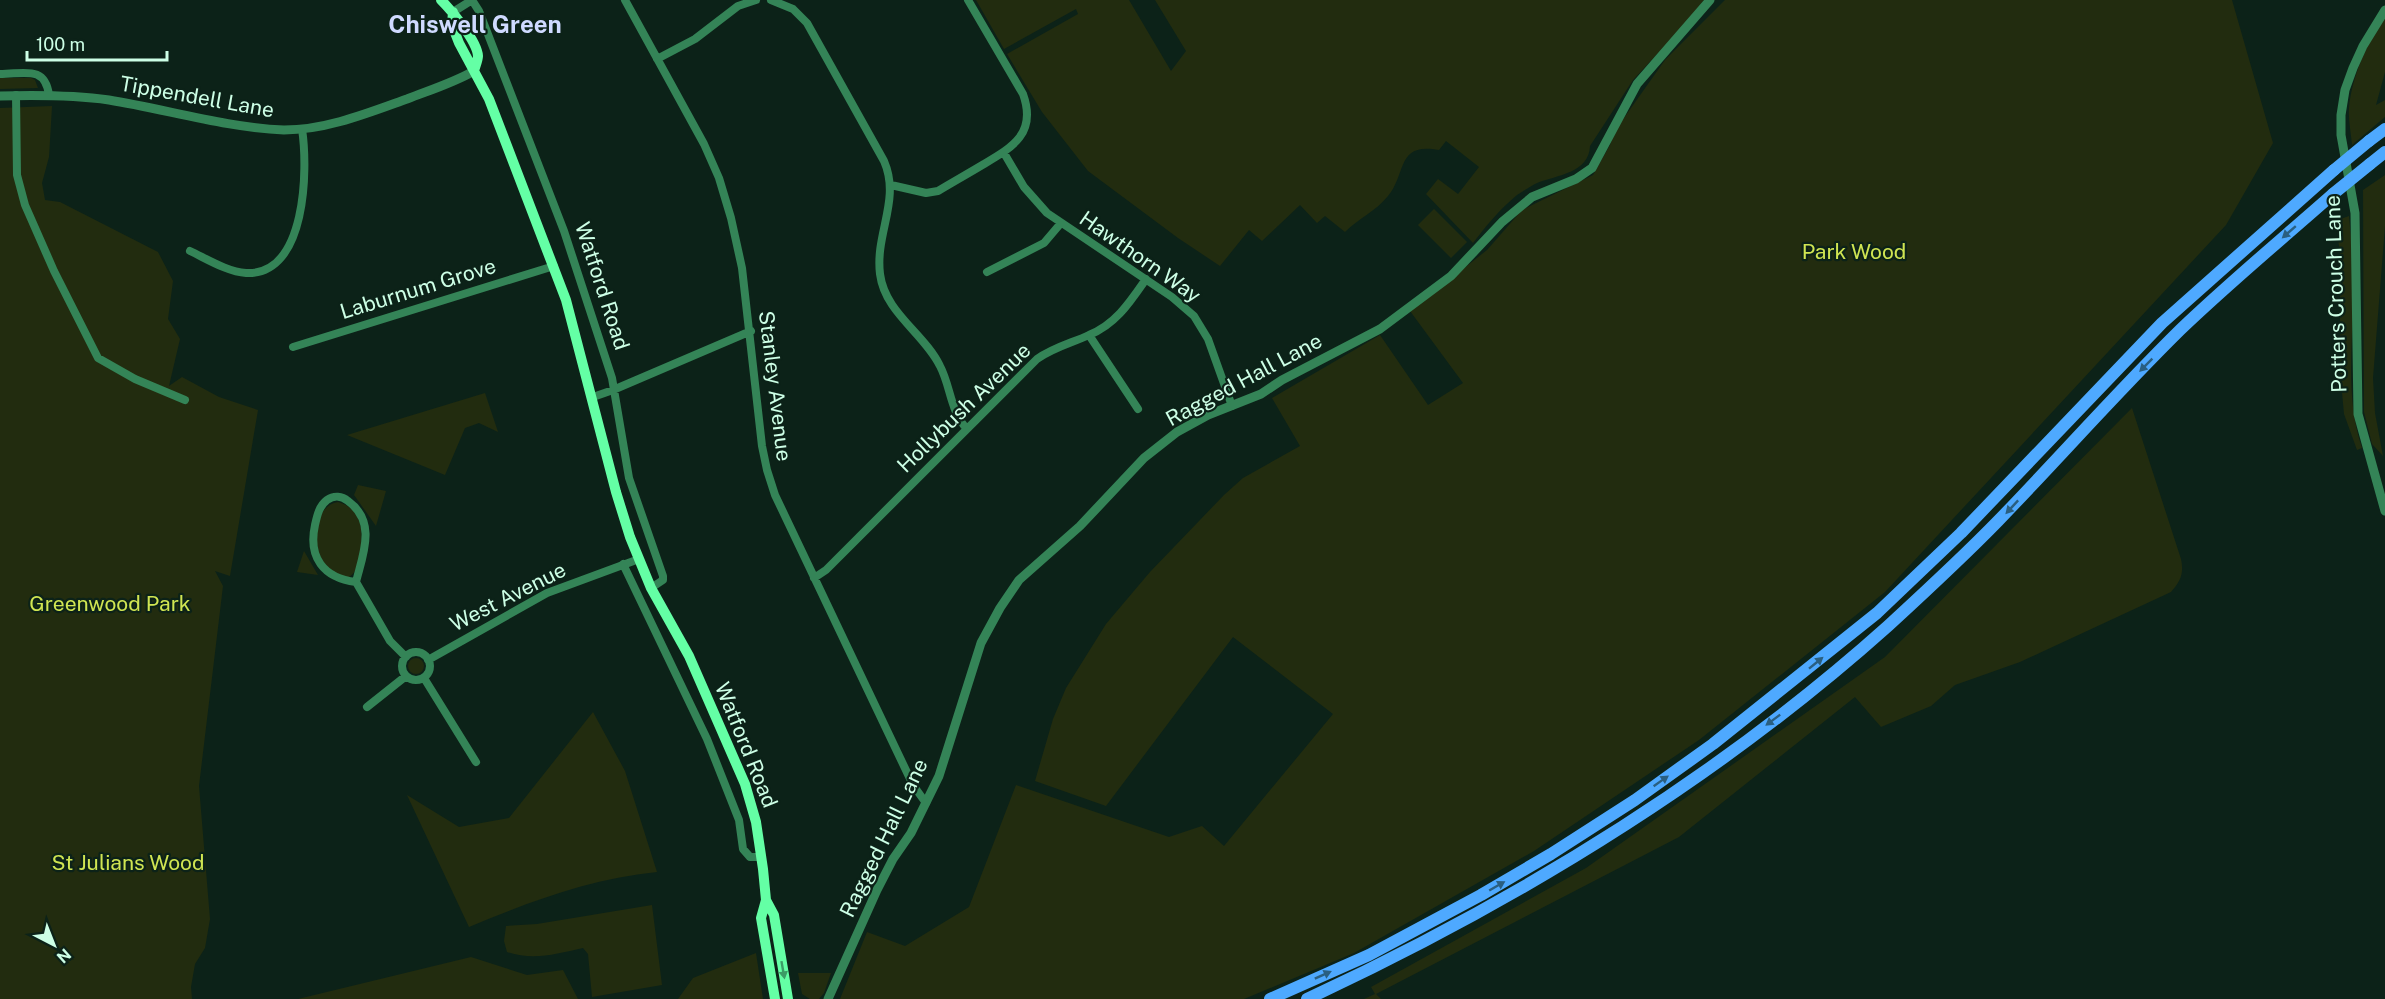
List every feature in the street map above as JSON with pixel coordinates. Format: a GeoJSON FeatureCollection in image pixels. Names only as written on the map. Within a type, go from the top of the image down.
{"type":"FeatureCollection","features":[{"type":"Feature","properties":{"kind":"highway"},"geometry":{"type":"LineString","coordinates":[[1270,999],[1369,955],[1551,854],[1635,800],[1713,744],[1877,614],[1961,533],[2162,323],[2334,170],[2385,129]]}},
{"type":"Feature","properties":{"kind":"highway"},"geometry":{"type":"LineString","coordinates":[[1307,999],[1377,966],[1511,895],[1619,830],[1717,762],[1797,701],[1903,612],[1996,523],[2182,329],[2333,194],[2385,152]]}},
{"type":"Feature","properties":{"kind":"main road"},"geometry":{"type":"LineString","coordinates":[[441,0],[453,12]]}},
{"type":"Feature","properties":{"kind":"main road","name":"Watford Road"},"geometry":{"type":"LineString","coordinates":[[453,12],[452,25],[489,99],[566,300],[616,492],[639,559],[651,588],[689,656],[745,784],[756,822],[766,900],[774,915],[788,999]]}},
{"type":"Feature","properties":{"kind":"main road","name":"Watford Road"},"geometry":{"type":"LineString","coordinates":[[766,900],[761,918],[775,999]]}},
{"type":"Feature","properties":{"kind":"street"},"geometry":{"type":"LineString","coordinates":[[453,12],[472,0]]}},
{"type":"Feature","properties":{"kind":"street","name":"Watford Road"},"geometry":{"type":"LineString","coordinates":[[472,0],[481,15],[564,231],[612,378],[629,478],[663,576],[663,580],[651,588]]}},
{"type":"Feature","properties":{"kind":"street","name":"Stanley Avenue"},"geometry":{"type":"LineString","coordinates":[[625,0],[704,144],[719,178],[742,268],[767,470],[775,495],[913,785],[926,803]]}},
{"type":"Feature","properties":{"kind":"street"},"geometry":{"type":"LineString","coordinates":[[657,59],[695,39],[738,6],[756,0]]}},
{"type":"Feature","properties":{"kind":"street"},"geometry":{"type":"LineString","coordinates":[[771,0],[776,0],[793,9],[807,23],[884,160],[891,185],[879,251],[882,287],[897,312],[937,359],[946,380],[954,411],[967,429]]}},
{"type":"Feature","properties":{"kind":"street"},"geometry":{"type":"LineString","coordinates":[[891,185],[932,193],[1004,153],[1014,146],[1023,132],[1027,108],[1023,94],[968,0]]}},
{"type":"Feature","properties":{"kind":"street","name":"Ragged Hall Lane"},"geometry":{"type":"LineString","coordinates":[[828,999],[877,890],[939,776],[973,662],[981,643],[1010,592],[1033,566],[1080,526],[1144,458],[1193,423],[1261,394],[1282,380],[1380,329],[1450,276],[1502,222],[1532,197],[1576,179],[1592,168],[1637,84],[1710,0]]}},
{"type":"Feature","properties":{"kind":"street","name":"Potters Crouch Lane"},"geometry":{"type":"LineString","coordinates":[[2385,10],[2363,46],[2353,68],[2345,90],[2341,116],[2341,135],[2355,213],[2358,414],[2385,511]]}},
{"type":"Feature","properties":{"kind":"street","name":"Tippendell Lane"},"geometry":{"type":"LineString","coordinates":[[0,96],[49,95],[107,100],[254,127],[302,129],[356,117],[456,81],[474,70]]}},
{"type":"Feature","properties":{"kind":"street"},"geometry":{"type":"LineString","coordinates":[[0,74],[40,75],[46,81],[49,95]]}},
{"type":"Feature","properties":{"kind":"street"},"geometry":{"type":"LineString","coordinates":[[16,95],[17,175],[24,205],[98,358],[135,379],[184,400]]}},
{"type":"Feature","properties":{"kind":"street"},"geometry":{"type":"LineString","coordinates":[[190,251],[231,269],[249,274],[268,267],[287,251],[297,229],[302,201],[302,129]]}},
{"type":"Feature","properties":{"kind":"street","name":"Hawthorn Way"},"geometry":{"type":"LineString","coordinates":[[1004,153],[1034,200],[1061,224],[1185,307],[1202,326],[1232,406]]}},
{"type":"Feature","properties":{"kind":"street"},"geometry":{"type":"LineString","coordinates":[[987,272],[1044,243],[1061,224]]}},
{"type":"Feature","properties":{"kind":"street","name":"Laburnum Grove"},"geometry":{"type":"LineString","coordinates":[[293,346],[554,266]]}},
{"type":"Feature","properties":{"kind":"street","name":"Hollybush Avenue"},"geometry":{"type":"LineString","coordinates":[[814,578],[826,570],[1037,359],[1054,348],[1089,335],[1110,323],[1125,309],[1146,279]]}},
{"type":"Feature","properties":{"kind":"street"},"geometry":{"type":"LineString","coordinates":[[593,397],[751,332]]}},
{"type":"Feature","properties":{"kind":"street"},"geometry":{"type":"LineString","coordinates":[[1089,335],[1138,409]]}},
{"type":"Feature","properties":{"kind":"street"},"geometry":{"type":"LineString","coordinates":[[356,582],[342,580],[328,573],[313,547],[318,515],[322,505],[331,498],[342,497],[349,502],[366,526],[367,539],[356,582],[390,641],[406,657]]}},
{"type":"Feature","properties":{"kind":"street","name":"West Avenue"},"geometry":{"type":"LineString","coordinates":[[428,660],[546,593],[639,559]]}},
{"type":"Feature","properties":{"kind":"street","name":"Watford Road"},"geometry":{"type":"LineString","coordinates":[[623,564],[711,748],[739,820],[745,852],[750,857],[761,857]]}},
{"type":"Feature","properties":{"kind":"street"},"geometry":{"type":"LineString","coordinates":[[418,653],[428,660],[429,671],[424,678],[413,680],[406,676],[403,665],[406,657],[418,653]]}},
{"type":"Feature","properties":{"kind":"street"},"geometry":{"type":"LineString","coordinates":[[367,707],[406,676]]}},
{"type":"Feature","properties":{"kind":"street"},"geometry":{"type":"LineString","coordinates":[[424,678],[476,762]]}},
{"type":"Feature","properties":{"kind":"green space"},"geometry":{"type":"Polygon","coordinates":[[[976,0],[1129,0],[1171,71],[1186,51],[1155,0],[1704,0],[1686,23],[1633,80],[1590,146],[1584,162],[1571,172],[1537,183],[1517,195],[1473,243],[1426,194],[1438,179],[1458,194],[1479,167],[1446,141],[1439,150],[1425,149],[1409,155],[1388,196],[1345,232],[1325,216],[1317,223],[1300,205],[1262,241],[1249,230],[1220,266],[1178,238],[1088,171],[1042,112],[1007,54],[1078,14],[1076,9],[1004,49],[976,0]]]}},
{"type":"Feature","properties":{"kind":"green space","name":"Park Wood"},"geometry":{"type":"Polygon","coordinates":[[[1725,0],[2232,0],[2273,143],[2226,225],[1885,592],[1699,740],[1534,851],[1354,953],[1244,999],[840,999],[867,932],[905,946],[969,907],[1016,785],[1169,837],[1202,826],[1224,846],[1333,714],[1233,637],[1106,806],[1035,781],[1053,719],[1066,688],[1106,624],[1150,572],[1224,495],[1243,478],[1300,446],[1272,398],[1380,335],[1428,405],[1463,383],[1410,311],[1487,250],[1522,210],[1593,175],[1610,145],[1614,132],[1665,60],[1725,0]]]}},
{"type":"Feature","properties":{"kind":"green space"},"geometry":{"type":"Polygon","coordinates":[[[2385,17],[2385,72],[2376,105],[2385,100],[2385,117],[2352,145],[2349,112],[2353,84],[2366,49],[2385,17]]]}},
{"type":"Feature","properties":{"kind":"green space"},"geometry":{"type":"Polygon","coordinates":[[[0,78],[31,78],[35,80],[38,88],[0,89],[0,78]]]}},
{"type":"Feature","properties":{"kind":"green space","name":"Greenwood Park"},"geometry":{"type":"Polygon","coordinates":[[[52,106],[49,157],[42,183],[45,200],[60,202],[158,252],[173,281],[168,319],[180,339],[169,386],[182,377],[219,397],[258,410],[230,576],[215,571],[223,586],[199,786],[210,919],[205,948],[195,964],[191,987],[192,999],[0,999],[0,108],[52,106]]]}},
{"type":"Feature","properties":{"kind":"green space"},"geometry":{"type":"Polygon","coordinates":[[[2385,175],[2385,226],[2373,378],[2375,413],[2383,456],[2372,444],[2364,412],[2363,190],[2385,175]]]}},
{"type":"Feature","properties":{"kind":"green space"},"geometry":{"type":"Polygon","coordinates":[[[1434,209],[1467,242],[1451,258],[1418,225],[1434,209]]]}},
{"type":"Feature","properties":{"kind":"green space"},"geometry":{"type":"Polygon","coordinates":[[[2349,216],[2353,282],[2352,395],[2362,448],[2357,450],[2344,414],[2340,370],[2340,252],[2335,221],[2349,216]]]}},
{"type":"Feature","properties":{"kind":"green space"},"geometry":{"type":"Polygon","coordinates":[[[485,393],[498,432],[479,423],[465,428],[445,475],[347,435],[485,393]]]}},
{"type":"Feature","properties":{"kind":"green space"},"geometry":{"type":"Polygon","coordinates":[[[2132,408],[2181,559],[2181,577],[2171,592],[2020,662],[1955,685],[1931,706],[1881,727],[1855,697],[1679,837],[1376,994],[1381,999],[1364,999],[1375,994],[1371,987],[1586,868],[1885,657],[2132,408]]]}},
{"type":"Feature","properties":{"kind":"green space"},"geometry":{"type":"Polygon","coordinates":[[[358,485],[386,491],[376,526],[354,495],[358,485]]]}},
{"type":"Feature","properties":{"kind":"green space"},"geometry":{"type":"Polygon","coordinates":[[[338,502],[353,510],[360,524],[361,549],[354,573],[349,577],[337,575],[327,568],[320,557],[317,543],[320,517],[327,507],[338,502]]]}},
{"type":"Feature","properties":{"kind":"green space"},"geometry":{"type":"Polygon","coordinates":[[[304,551],[318,575],[297,572],[304,551]]]}},
{"type":"Feature","properties":{"kind":"green space"},"geometry":{"type":"Polygon","coordinates":[[[413,658],[419,658],[424,666],[422,672],[413,674],[408,669],[408,663],[413,658]]]}},
{"type":"Feature","properties":{"kind":"green space"},"geometry":{"type":"Polygon","coordinates":[[[593,712],[625,771],[657,872],[608,880],[561,892],[469,927],[407,795],[459,827],[509,818],[593,712]]]}},
{"type":"Feature","properties":{"kind":"green space"},"geometry":{"type":"Polygon","coordinates":[[[652,905],[662,985],[592,997],[588,954],[583,948],[535,956],[507,952],[504,941],[506,926],[537,924],[652,905]]]}},
{"type":"Feature","properties":{"kind":"green space"},"geometry":{"type":"Polygon","coordinates":[[[756,953],[763,999],[678,999],[693,978],[756,953]]]}},
{"type":"Feature","properties":{"kind":"green space"},"geometry":{"type":"Polygon","coordinates":[[[471,957],[527,975],[563,970],[578,999],[298,999],[471,957]]]}},
{"type":"Feature","properties":{"kind":"green space"},"geometry":{"type":"Polygon","coordinates":[[[798,973],[831,973],[824,993],[819,999],[810,999],[802,994],[798,973]]]}},
{"type":"Feature","properties":{"kind":"district","name":"Chiswell Green"},"geometry":{"type":"Point","coordinates":[475,25]}},
{"type":"Feature","properties":{"kind":"park label","name":"St Julians Wood"},"geometry":{"type":"Point","coordinates":[128,863]}}]}
